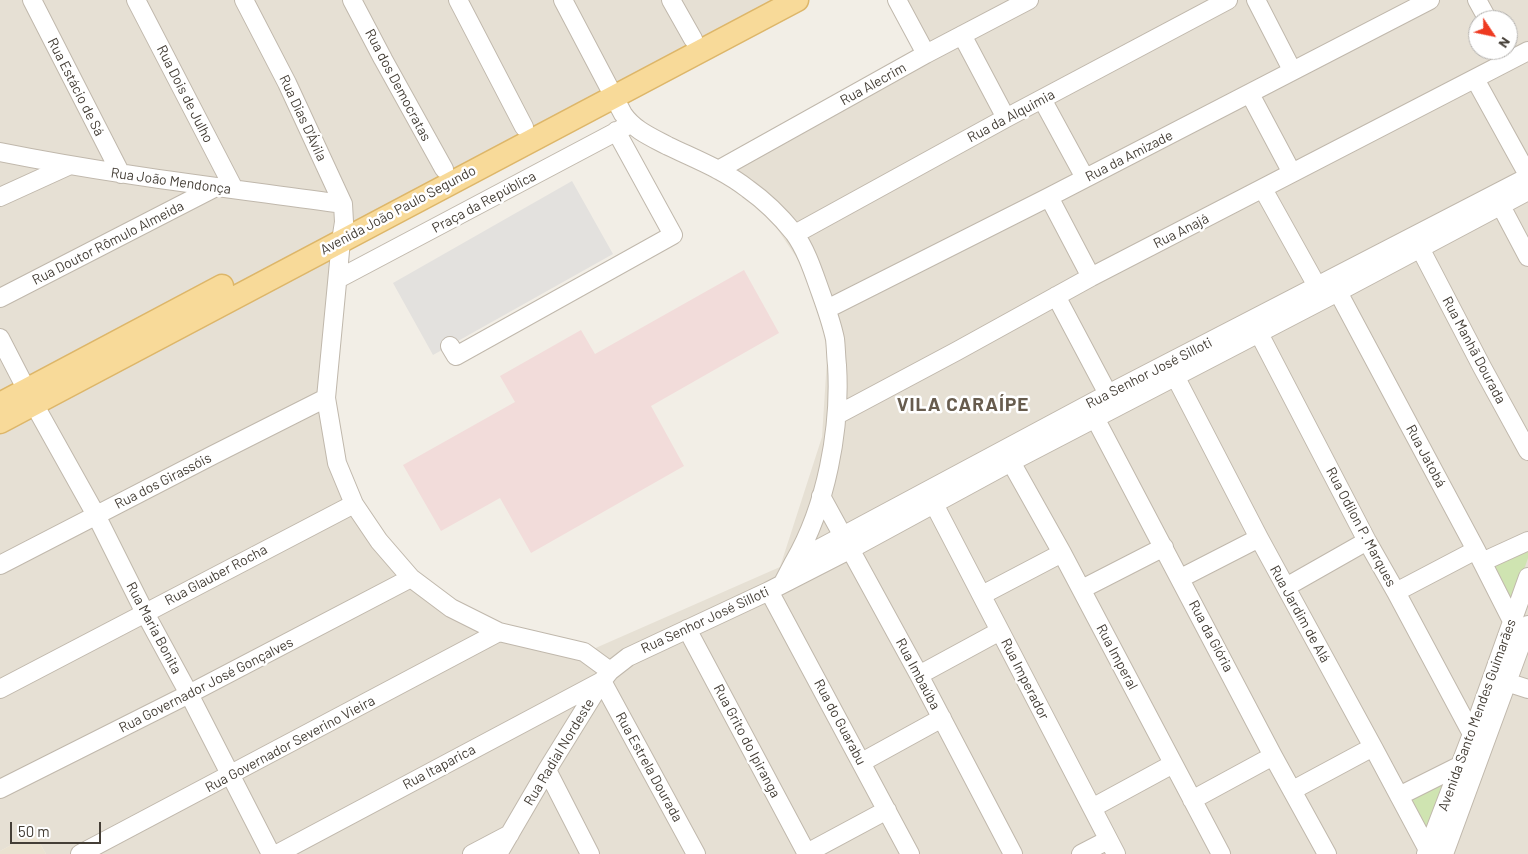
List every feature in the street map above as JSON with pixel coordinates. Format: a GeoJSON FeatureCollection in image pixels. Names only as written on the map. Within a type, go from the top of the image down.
{"type":"FeatureCollection","features":[{"type":"Feature","properties":{"kind":"main road","name":"Avenida João Paulo Segundo"},"geometry":{"type":"LineString","coordinates":[[0,422],[30,396],[343,222],[524,127],[611,90],[693,39],[768,0]]}},
{"type":"Feature","properties":{"kind":"main road","name":"Avenida João Paulo Segundo"},"geometry":{"type":"LineString","coordinates":[[343,222],[797,0]]}},
{"type":"Feature","properties":{"kind":"main road","name":"Avenida João Paulo Segundo"},"geometry":{"type":"LineString","coordinates":[[0,404],[30,396]]}},
{"type":"Feature","properties":{"kind":"street","name":"Rua Estácio de Sá"},"geometry":{"type":"LineString","coordinates":[[32,0],[120,174]]}},
{"type":"Feature","properties":{"kind":"street","name":"Rua Dois de Julho"},"geometry":{"type":"LineString","coordinates":[[136,0],[225,188]]}},
{"type":"Feature","properties":{"kind":"street","name":"Rua Dias D'Ávila"},"geometry":{"type":"LineString","coordinates":[[244,0],[288,83],[343,222]]}},
{"type":"Feature","properties":{"kind":"street","name":"Rua dos Democratas"},"geometry":{"type":"LineString","coordinates":[[352,0],[444,169]]}},
{"type":"Feature","properties":{"kind":"street"},"geometry":{"type":"LineString","coordinates":[[458,0],[524,127]]}},
{"type":"Feature","properties":{"kind":"street"},"geometry":{"type":"LineString","coordinates":[[450,346],[456,356],[597,270],[674,235],[623,128],[623,114],[563,0]]}},
{"type":"Feature","properties":{"kind":"street"},"geometry":{"type":"LineString","coordinates":[[671,0],[693,39]]}},
{"type":"Feature","properties":{"kind":"street"},"geometry":{"type":"LineString","coordinates":[[897,0],[926,54]]}},
{"type":"Feature","properties":{"kind":"street","name":"Rua Alecrim"},"geometry":{"type":"LineString","coordinates":[[718,170],[926,54],[1029,0]]}},
{"type":"Feature","properties":{"kind":"street"},"geometry":{"type":"LineString","coordinates":[[1256,0],[1292,70]]}},
{"type":"Feature","properties":{"kind":"street","name":"Rua da Amizade"},"geometry":{"type":"LineString","coordinates":[[827,309],[1250,94],[1292,70],[1430,0]]}},
{"type":"Feature","properties":{"kind":"street","name":"Rua da Alquimia"},"geometry":{"type":"LineString","coordinates":[[795,234],[1220,2]]}},
{"type":"Feature","properties":{"kind":"street"},"geometry":{"type":"LineString","coordinates":[[962,35],[1006,118]]}},
{"type":"Feature","properties":{"kind":"street","name":"Rua Anajá"},"geometry":{"type":"LineString","coordinates":[[837,415],[1091,277],[1475,78],[1500,60]]}},
{"type":"Feature","properties":{"kind":"street"},"geometry":{"type":"LineString","coordinates":[[1475,78],[1528,176]]}},
{"type":"Feature","properties":{"kind":"street"},"geometry":{"type":"LineString","coordinates":[[1250,94],[1292,173]]}},
{"type":"Feature","properties":{"kind":"street"},"geometry":{"type":"LineString","coordinates":[[1042,99],[1085,178]]}},
{"type":"Feature","properties":{"kind":"street"},"geometry":{"type":"LineString","coordinates":[[623,128],[649,136],[718,170],[746,187],[766,203],[795,234],[815,277],[827,309],[835,340],[838,379],[837,415],[831,454],[815,518],[805,544],[794,562]]}},
{"type":"Feature","properties":{"kind":"street","name":"Praça da República"},"geometry":{"type":"LineString","coordinates":[[338,279],[623,128]]}},
{"type":"Feature","properties":{"kind":"street","name":"Rua João Mendonça"},"geometry":{"type":"LineString","coordinates":[[0,152],[68,166],[225,188],[343,222]]}},
{"type":"Feature","properties":{"kind":"street"},"geometry":{"type":"LineString","coordinates":[[0,198],[68,166]]}},
{"type":"Feature","properties":{"kind":"street","name":"Rua Senhor José Silloti"},"geometry":{"type":"LineString","coordinates":[[776,587],[794,562],[847,543],[934,504],[1175,376],[1317,286],[1528,176]]}},
{"type":"Feature","properties":{"kind":"street","name":"Rua Doutor Rômulo Almeida"},"geometry":{"type":"LineString","coordinates":[[0,298],[225,188]]}},
{"type":"Feature","properties":{"kind":"street"},"geometry":{"type":"LineString","coordinates":[[1263,189],[1317,286]]}},
{"type":"Feature","properties":{"kind":"street","name":"Rua Senhor José Silloti"},"geometry":{"type":"LineString","coordinates":[[628,656],[776,587],[847,543],[1108,394],[1255,326],[1338,292],[1528,191]]}},
{"type":"Feature","properties":{"kind":"street"},"geometry":{"type":"LineString","coordinates":[[1049,197],[1091,277]]}},
{"type":"Feature","properties":{"kind":"street"},"geometry":{"type":"LineString","coordinates":[[1500,206],[1528,257]]}},
{"type":"Feature","properties":{"kind":"street"},"geometry":{"type":"LineString","coordinates":[[343,222],[326,398],[337,463],[354,504],[379,542],[411,578],[451,608],[499,632],[584,652],[606,676]]}},
{"type":"Feature","properties":{"kind":"street","name":"Rua Manhã Dourada"},"geometry":{"type":"LineString","coordinates":[[1420,248],[1528,451]]}},
{"type":"Feature","properties":{"kind":"street","name":"Rua Jatobá"},"geometry":{"type":"LineString","coordinates":[[1338,292],[1479,556],[1520,623]]}},
{"type":"Feature","properties":{"kind":"street"},"geometry":{"type":"LineString","coordinates":[[1056,296],[1108,394]]}},
{"type":"Feature","properties":{"kind":"street","name":"Rua Odilon P. Marques"},"geometry":{"type":"LineString","coordinates":[[1255,326],[1367,541],[1472,734]]}},
{"type":"Feature","properties":{"kind":"street","name":"Rua Maria Bonita"},"geometry":{"type":"LineString","coordinates":[[0,338],[96,515],[271,854]]}},
{"type":"Feature","properties":{"kind":"street","name":"Rua Jardim de Alá"},"geometry":{"type":"LineString","coordinates":[[1175,376],[1259,538],[1433,853]]}},
{"type":"Feature","properties":{"kind":"street","name":"Rua dos Girassóis"},"geometry":{"type":"LineString","coordinates":[[0,565],[326,398]]}},
{"type":"Feature","properties":{"kind":"street","name":"Rua da Glória"},"geometry":{"type":"LineString","coordinates":[[1095,418],[1181,578],[1273,756],[1327,854]]}},
{"type":"Feature","properties":{"kind":"street","name":"Rua Imperal"},"geometry":{"type":"LineString","coordinates":[[1011,462],[1082,589],[1221,854]]}},
{"type":"Feature","properties":{"kind":"street","name":"Rua Imbaúba"},"geometry":{"type":"LineString","coordinates":[[821,496],[919,675],[1013,854]]}},
{"type":"Feature","properties":{"kind":"street","name":"Rua Glauber Rocha"},"geometry":{"type":"LineString","coordinates":[[0,689],[354,504]]}},
{"type":"Feature","properties":{"kind":"street","name":"Rua Imperador"},"geometry":{"type":"LineString","coordinates":[[934,504],[1112,847]]}},
{"type":"Feature","properties":{"kind":"street"},"geometry":{"type":"LineString","coordinates":[[1181,578],[1259,538]]}},
{"type":"Feature","properties":{"kind":"street"},"geometry":{"type":"LineString","coordinates":[[1286,587],[1367,541]]}},
{"type":"Feature","properties":{"kind":"street"},"geometry":{"type":"LineString","coordinates":[[1396,592],[1479,556],[1528,541]]}},
{"type":"Feature","properties":{"kind":"street"},"geometry":{"type":"LineString","coordinates":[[1082,589],[1164,547]]}},
{"type":"Feature","properties":{"kind":"street"},"geometry":{"type":"LineString","coordinates":[[982,595],[1062,553]]}},
{"type":"Feature","properties":{"kind":"street","name":"Avenida Santo Mendes Guimarães"},"geometry":{"type":"LineString","coordinates":[[1433,853],[1520,623],[1528,577]]}},
{"type":"Feature","properties":{"kind":"street","name":"Rua Governador José Gonçalves"},"geometry":{"type":"LineString","coordinates":[[0,788],[189,694],[411,578]]}},
{"type":"Feature","properties":{"kind":"street","name":"Rua do Guarabu"},"geometry":{"type":"LineString","coordinates":[[776,587],[862,762],[910,854]]}},
{"type":"Feature","properties":{"kind":"street","name":"Rua Grito do Ipiranga"},"geometry":{"type":"LineString","coordinates":[[687,629],[807,854]]}},
{"type":"Feature","properties":{"kind":"street"},"geometry":{"type":"LineString","coordinates":[[919,675],[1000,631]]}},
{"type":"Feature","properties":{"kind":"street","name":"Rua Governador Severino Vieira"},"geometry":{"type":"LineString","coordinates":[[80,854],[499,632]]}},
{"type":"Feature","properties":{"kind":"street","name":"Rua Radial Nordeste"},"geometry":{"type":"LineString","coordinates":[[498,854],[547,770],[606,676],[628,656]]}},
{"type":"Feature","properties":{"kind":"street","name":"Rua Itaparica"},"geometry":{"type":"LineString","coordinates":[[277,854],[606,676]]}},
{"type":"Feature","properties":{"kind":"street","name":"Rua Estrela Dourada"},"geometry":{"type":"LineString","coordinates":[[606,676],[696,854]]}},
{"type":"Feature","properties":{"kind":"street"},"geometry":{"type":"LineString","coordinates":[[1500,680],[1528,689]]}},
{"type":"Feature","properties":{"kind":"street","name":"Avenida Santo Mendes Guimarães"},"geometry":{"type":"LineString","coordinates":[[1433,853],[1459,766],[1472,734],[1500,680]]}},
{"type":"Feature","properties":{"kind":"street"},"geometry":{"type":"LineString","coordinates":[[862,762],[942,718]]}},
{"type":"Feature","properties":{"kind":"street"},"geometry":{"type":"LineString","coordinates":[[1292,790],[1373,747]]}},
{"type":"Feature","properties":{"kind":"street"},"geometry":{"type":"LineString","coordinates":[[1192,800],[1273,756]]}},
{"type":"Feature","properties":{"kind":"street"},"geometry":{"type":"LineString","coordinates":[[1092,808],[1173,764]]}},
{"type":"Feature","properties":{"kind":"street"},"geometry":{"type":"LineString","coordinates":[[1400,796],[1459,766]]}},
{"type":"Feature","properties":{"kind":"street"},"geometry":{"type":"LineString","coordinates":[[547,770],[590,854]]}},
{"type":"Feature","properties":{"kind":"street"},"geometry":{"type":"LineString","coordinates":[[807,854],[887,810]]}},
{"type":"Feature","properties":{"kind":"street"},"geometry":{"type":"LineString","coordinates":[[472,854],[510,834]]}},
{"type":"Feature","properties":{"kind":"street"},"geometry":{"type":"LineString","coordinates":[[1082,854],[1112,847]]}},
{"type":"Feature","properties":{"kind":"shaded area"},"geometry":{"type":"Polygon","coordinates":[[[0,0],[784,0],[343,233],[334,417],[353,496],[418,583],[501,625],[591,650],[780,567],[822,437],[828,344],[811,279],[729,157],[921,53],[889,0],[1528,0],[1528,854],[46,854],[34,833],[0,851],[0,0]]]}},
{"type":"Feature","properties":{"kind":"shaded area"},"geometry":{"type":"Polygon","coordinates":[[[572,181],[613,254],[433,355],[393,283],[572,181]]]}},
{"type":"Feature","properties":{"kind":"shaded area"},"geometry":{"type":"Polygon","coordinates":[[[744,270],[779,333],[651,406],[684,466],[531,553],[500,498],[441,531],[403,465],[515,402],[500,376],[581,330],[595,354],[744,270]]]}},
{"type":"Feature","properties":{"kind":"shaded area"},"geometry":{"type":"Polygon","coordinates":[[[34,833],[46,854],[0,854],[0,851],[34,833]]]}},
{"type":"Feature","properties":{"kind":"green space"},"geometry":{"type":"Polygon","coordinates":[[[1528,548],[1528,558],[1511,608],[1491,565],[1528,548]]]}},
{"type":"Feature","properties":{"kind":"green space"},"geometry":{"type":"Polygon","coordinates":[[[1445,782],[1425,834],[1406,798],[1445,782]]]}},
{"type":"Feature","properties":{"kind":"district","name":"VILA CARAÍPE"},"geometry":{"type":"Point","coordinates":[963,405]}}]}
